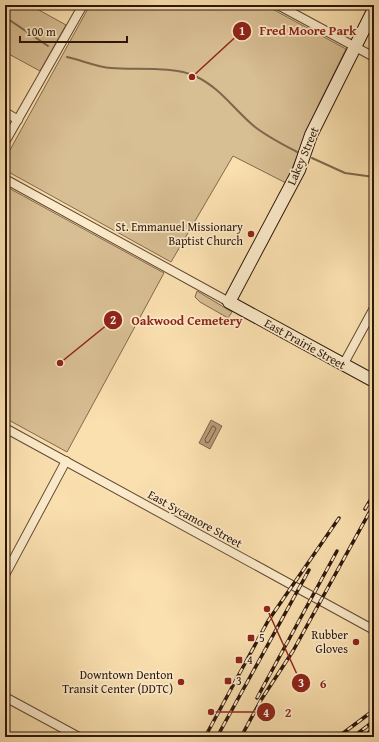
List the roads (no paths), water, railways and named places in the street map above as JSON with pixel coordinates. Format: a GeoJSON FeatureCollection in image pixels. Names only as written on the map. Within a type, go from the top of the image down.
{"type":"FeatureCollection","features":[{"type":"Feature","properties":{"kind":"street"},"geometry":{"type":"LineString","coordinates":[[5,142],[83,5]]}},
{"type":"Feature","properties":{"kind":"street"},"geometry":{"type":"LineString","coordinates":[[278,5],[374,57]]}},
{"type":"Feature","properties":{"kind":"street","name":"Lakey Street"},"geometry":{"type":"LineString","coordinates":[[229,302],[299,170],[311,135],[374,9]]}},
{"type":"Feature","properties":{"kind":"street"},"geometry":{"type":"LineString","coordinates":[[5,112],[18,120]]}},
{"type":"Feature","properties":{"kind":"street","name":"East Prairie Street"},"geometry":{"type":"LineString","coordinates":[[5,179],[374,381]]}},
{"type":"Feature","properties":{"kind":"street"},"geometry":{"type":"LineString","coordinates":[[343,365],[374,308]]}},
{"type":"Feature","properties":{"kind":"street","name":"East Sycamore Street"},"geometry":{"type":"LineString","coordinates":[[5,428],[374,630]]}},
{"type":"Feature","properties":{"kind":"street"},"geometry":{"type":"LineString","coordinates":[[5,575],[66,461]]}},
{"type":"Feature","properties":{"kind":"street"},"geometry":{"type":"LineString","coordinates":[[5,697],[79,737]]}},
{"type":"Feature","properties":{"kind":"water"},"geometry":{"type":"Polygon","coordinates":[[[211,420],[222,426],[210,449],[199,443],[211,420]]]}},
{"type":"Feature","properties":{"kind":"waterway"},"geometry":{"type":"LineString","coordinates":[[5,17],[48,46]]}},
{"type":"Feature","properties":{"kind":"waterway"},"geometry":{"type":"LineString","coordinates":[[67,57],[106,67],[176,71],[195,76],[220,93],[255,127],[297,152]]}},
{"type":"Feature","properties":{"kind":"waterway"},"geometry":{"type":"LineString","coordinates":[[312,158],[345,173],[374,177]]}},
{"type":"Feature","properties":{"kind":"railway"},"geometry":{"type":"LineString","coordinates":[[365,509],[374,494]]}},
{"type":"Feature","properties":{"kind":"railway"},"geometry":{"type":"LineString","coordinates":[[241,737],[261,700],[293,651],[374,504]]}},
{"type":"Feature","properties":{"kind":"railway"},"geometry":{"type":"LineString","coordinates":[[205,737],[268,621],[339,518]]}},
{"type":"Feature","properties":{"kind":"railway"},"geometry":{"type":"LineString","coordinates":[[257,698],[337,551]]}},
{"type":"Feature","properties":{"kind":"railway"},"geometry":{"type":"LineString","coordinates":[[217,737],[309,570]]}},
{"type":"Feature","properties":{"kind":"railway"},"geometry":{"type":"LineString","coordinates":[[338,737],[374,710]]}},
{"type":"Feature","properties":{"kind":"railway"},"geometry":{"type":"LineString","coordinates":[[353,737],[374,721]]}},
{"type":"Feature","properties":{"kind":"railway"},"geometry":{"type":"LineString","coordinates":[[363,737],[374,728]]}},
{"type":"Feature","properties":{"kind":"place","name":"Fred Moore Park"},"geometry":{"type":"Point","coordinates":[192,77]}},
{"type":"Feature","properties":{"kind":"place","name":"St. Emmanuel Missionary Baptist Church"},"geometry":{"type":"Point","coordinates":[251,234]}},
{"type":"Feature","properties":{"kind":"place","name":"Oakwood Cemetery"},"geometry":{"type":"Point","coordinates":[60,363]}},
{"type":"Feature","properties":{"kind":"place","name":"6"},"geometry":{"type":"Point","coordinates":[267,609]}},
{"type":"Feature","properties":{"kind":"place","name":"5"},"geometry":{"type":"Point","coordinates":[251,638]}},
{"type":"Feature","properties":{"kind":"place","name":"Rubber Gloves"},"geometry":{"type":"Point","coordinates":[356,642]}},
{"type":"Feature","properties":{"kind":"place","name":"4"},"geometry":{"type":"Point","coordinates":[239,660]}},
{"type":"Feature","properties":{"kind":"place","name":"3"},"geometry":{"type":"Point","coordinates":[228,681]}},
{"type":"Feature","properties":{"kind":"place","name":"Downtown Denton Transit Center (DDTC)"},"geometry":{"type":"Point","coordinates":[181,682]}},
{"type":"Feature","properties":{"kind":"place","name":"2"},"geometry":{"type":"Point","coordinates":[211,712]}}]}
